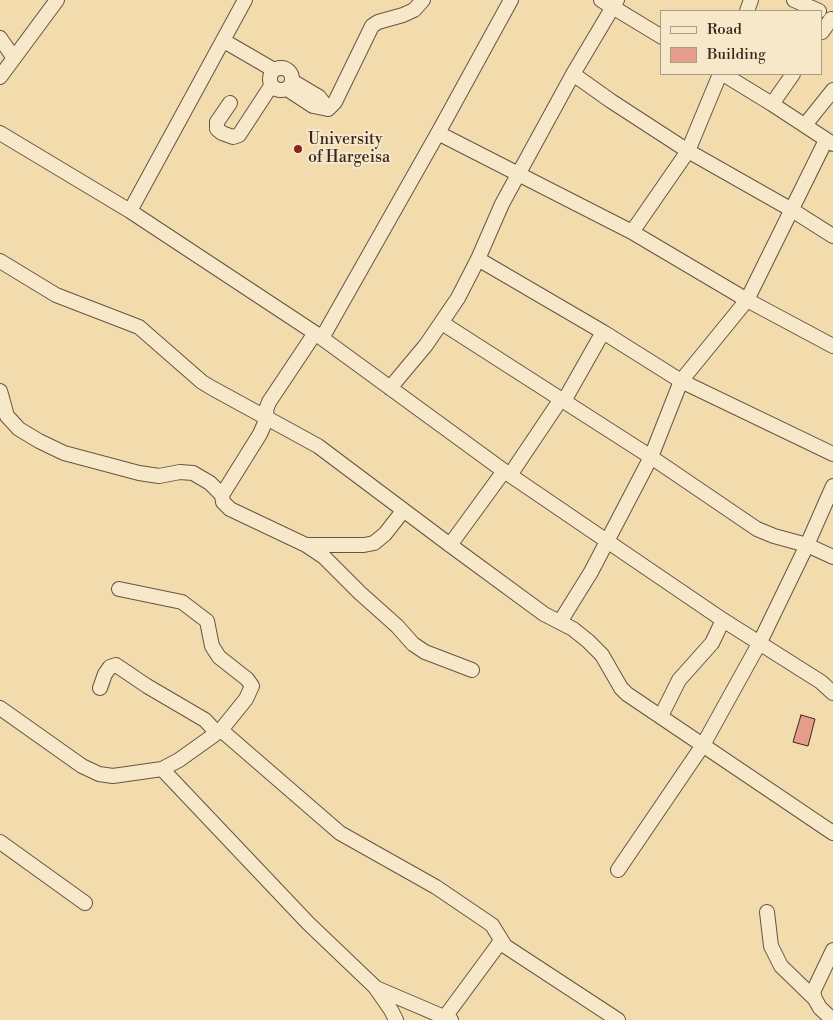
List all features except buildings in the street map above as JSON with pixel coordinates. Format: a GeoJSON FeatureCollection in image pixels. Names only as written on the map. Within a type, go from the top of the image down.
{"type":"FeatureCollection","features":[{"type":"Feature","properties":{"kind":"street"},"geometry":{"type":"LineString","coordinates":[[0,78],[57,0]]}},
{"type":"Feature","properties":{"kind":"street"},"geometry":{"type":"LineString","coordinates":[[130,211],[245,0]]}},
{"type":"Feature","properties":{"kind":"street"},"geometry":{"type":"LineString","coordinates":[[290,85],[319,97],[328,109],[335,102],[372,26],[378,22],[404,15],[414,10],[423,0]]}},
{"type":"Feature","properties":{"kind":"street"},"geometry":{"type":"LineString","coordinates":[[222,494],[260,434],[267,418],[266,410],[269,402],[319,336],[438,133],[511,0]]}},
{"type":"Feature","properties":{"kind":"street"},"geometry":{"type":"LineString","coordinates":[[601,0],[615,4],[660,36]]}},
{"type":"Feature","properties":{"kind":"street"},"geometry":{"type":"LineString","coordinates":[[794,0],[814,10]]}},
{"type":"Feature","properties":{"kind":"street"},"geometry":{"type":"LineString","coordinates":[[390,388],[442,323],[458,298],[478,259],[502,204],[573,74],[615,4]]}},
{"type":"Feature","properties":{"kind":"street"},"geometry":{"type":"LineString","coordinates":[[0,38],[14,58]]}},
{"type":"Feature","properties":{"kind":"street"},"geometry":{"type":"LineString","coordinates":[[222,44],[271,78],[279,91],[290,85],[292,76],[287,69],[278,68],[271,78],[239,135],[233,137],[217,129],[217,122],[230,103]]}},
{"type":"Feature","properties":{"kind":"street"},"geometry":{"type":"LineString","coordinates":[[573,74],[688,151],[792,210],[833,236]]}},
{"type":"Feature","properties":{"kind":"street"},"geometry":{"type":"LineString","coordinates":[[632,232],[688,151],[721,75]]}},
{"type":"Feature","properties":{"kind":"street"},"geometry":{"type":"LineString","coordinates":[[560,622],[608,542],[651,457],[682,381],[747,300],[792,210],[829,142],[772,104],[723,75]]}},
{"type":"Feature","properties":{"kind":"street"},"geometry":{"type":"LineString","coordinates":[[772,104],[792,75]]}},
{"type":"Feature","properties":{"kind":"street"},"geometry":{"type":"LineString","coordinates":[[805,125],[833,90]]}},
{"type":"Feature","properties":{"kind":"street"},"geometry":{"type":"LineString","coordinates":[[0,133],[130,211],[319,336],[507,473],[723,620],[821,682],[833,693]]}},
{"type":"Feature","properties":{"kind":"street"},"geometry":{"type":"LineString","coordinates":[[438,133],[632,232],[747,300],[833,346]]}},
{"type":"Feature","properties":{"kind":"street"},"geometry":{"type":"LineString","coordinates":[[478,259],[603,332],[682,381],[833,454]]}},
{"type":"Feature","properties":{"kind":"street"},"geometry":{"type":"LineString","coordinates":[[0,262],[56,295],[139,327],[202,382],[318,446],[450,546],[544,614],[573,629],[602,655],[621,688],[628,694],[833,834]]}},
{"type":"Feature","properties":{"kind":"street"},"geometry":{"type":"LineString","coordinates":[[442,323],[651,457],[757,529],[807,545],[833,557]]}},
{"type":"Feature","properties":{"kind":"street"},"geometry":{"type":"LineString","coordinates":[[450,546],[563,400],[603,332]]}},
{"type":"Feature","properties":{"kind":"street"},"geometry":{"type":"LineString","coordinates":[[0,391],[7,416],[19,429],[64,453],[139,473],[159,476],[180,472],[192,473],[210,483],[222,494],[224,502],[230,509],[306,545],[324,557],[397,626],[413,644],[425,652],[472,670]]}},
{"type":"Feature","properties":{"kind":"street"},"geometry":{"type":"LineString","coordinates":[[618,870],[703,745],[760,642],[833,486]]}},
{"type":"Feature","properties":{"kind":"street"},"geometry":{"type":"LineString","coordinates":[[306,545],[364,545],[374,543],[385,534],[403,511]]}},
{"type":"Feature","properties":{"kind":"street"},"geometry":{"type":"LineString","coordinates":[[0,708],[82,766],[99,774],[113,776],[162,769],[179,760],[219,731],[246,699],[252,686],[247,679],[219,657],[212,646],[207,621],[182,602],[119,589]]}},
{"type":"Feature","properties":{"kind":"street"},"geometry":{"type":"LineString","coordinates":[[661,716],[680,680],[712,644],[723,620]]}},
{"type":"Feature","properties":{"kind":"street"},"geometry":{"type":"LineString","coordinates":[[100,688],[104,674],[110,667],[116,665],[154,691],[205,720],[340,833],[436,887],[492,925],[501,941],[508,948],[618,1020]]}},
{"type":"Feature","properties":{"kind":"street"},"geometry":{"type":"LineString","coordinates":[[162,769],[308,923],[375,988],[392,1010],[396,1020]]}},
{"type":"Feature","properties":{"kind":"street"},"geometry":{"type":"LineString","coordinates":[[0,842],[85,903]]}},
{"type":"Feature","properties":{"kind":"street"},"geometry":{"type":"LineString","coordinates":[[767,912],[771,946],[781,966],[833,1020]]}},
{"type":"Feature","properties":{"kind":"street"},"geometry":{"type":"LineString","coordinates":[[375,988],[448,1019],[501,941]]}},
{"type":"Feature","properties":{"kind":"street"},"geometry":{"type":"LineString","coordinates":[[814,999],[813,992],[833,950]]}},
{"type":"Feature","properties":{"kind":"place","name":"University of Hargeisa"},"geometry":{"type":"Point","coordinates":[298,149]}}]}
